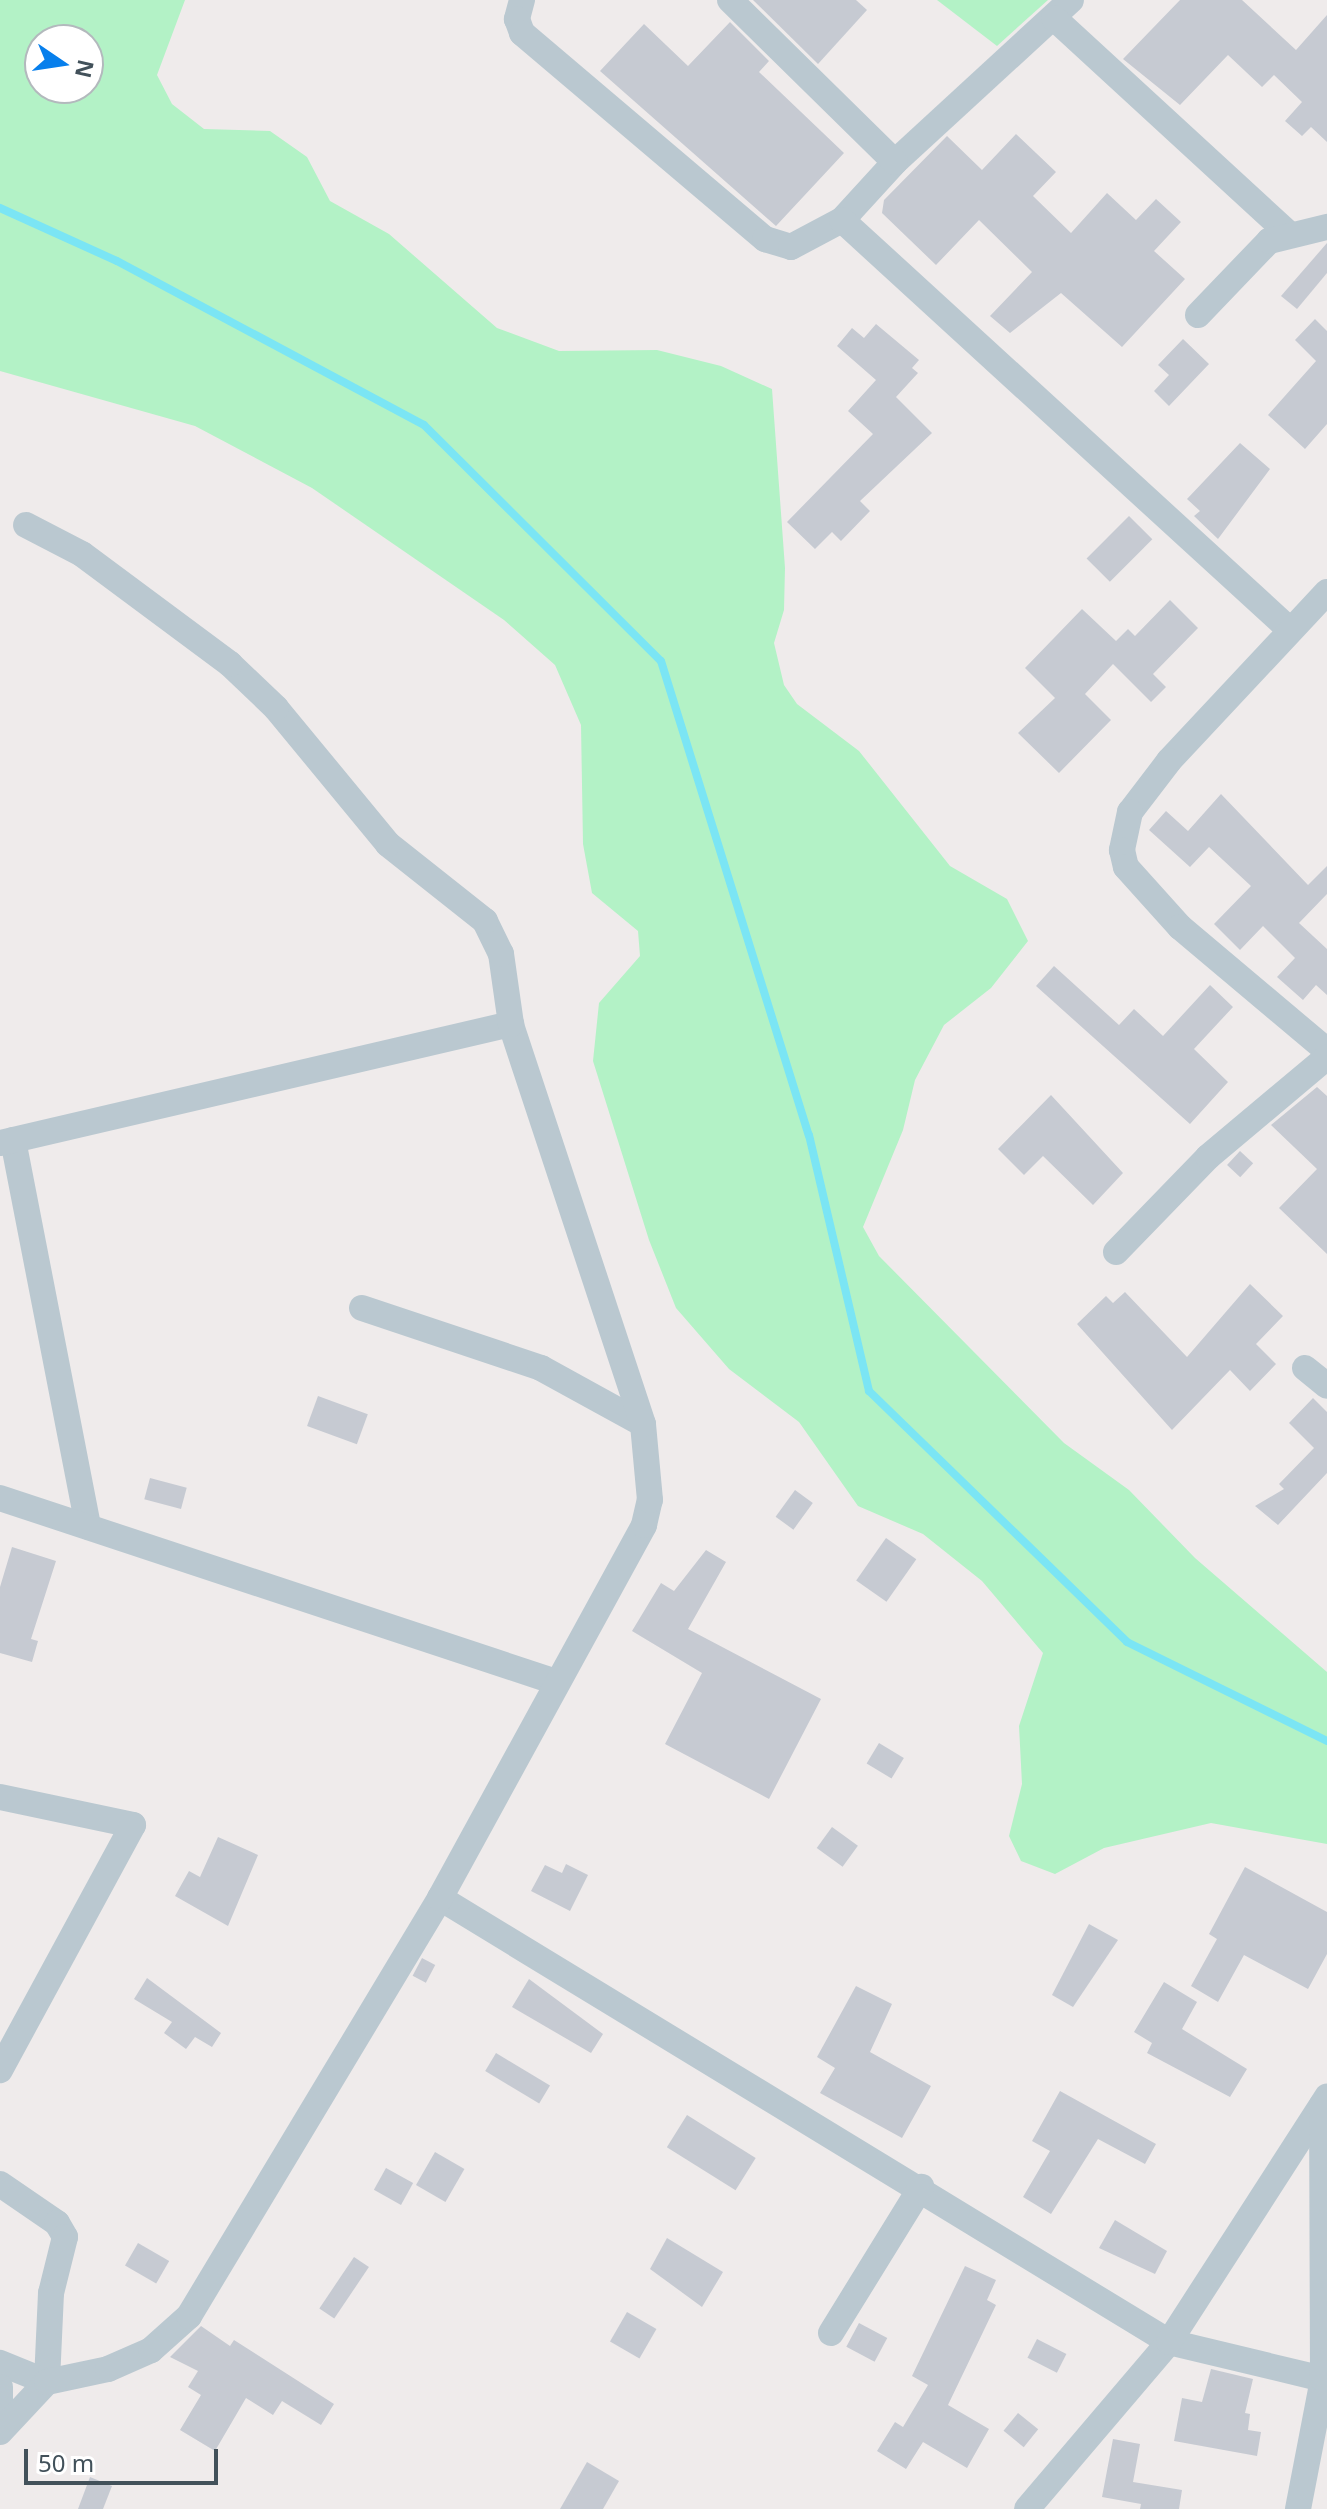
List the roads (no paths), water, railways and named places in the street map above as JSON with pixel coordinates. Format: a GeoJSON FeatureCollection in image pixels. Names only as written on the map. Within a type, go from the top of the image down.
{"type":"FeatureCollection","features":[{"type":"Feature","properties":{"kind":"street"},"geometry":{"type":"LineString","coordinates":[[522,0],[517,19],[522,33],[765,239],[791,247],[842,220],[895,162],[1063,9],[1289,234]]}},
{"type":"Feature","properties":{"kind":"street"},"geometry":{"type":"LineString","coordinates":[[730,0],[895,162]]}},
{"type":"Feature","properties":{"kind":"street"},"geometry":{"type":"LineString","coordinates":[[842,220],[1290,630]]}},
{"type":"Feature","properties":{"kind":"street"},"geometry":{"type":"LineString","coordinates":[[1198,315],[1255,251],[1289,234],[1327,227]]}},
{"type":"Feature","properties":{"kind":"street"},"geometry":{"type":"LineString","coordinates":[[0,2363],[47,2382],[108,2369],[151,2350],[189,2316],[440,1898],[644,1525],[650,1500],[643,1424],[511,1024],[501,954],[485,921],[388,844],[276,708],[230,664],[82,554],[26,525]]}},
{"type":"Feature","properties":{"kind":"street"},"geometry":{"type":"LineString","coordinates":[[1116,1252],[1208,1157],[1327,1054],[1180,927],[1126,867],[1122,850],[1130,812],[1327,592]]}},
{"type":"Feature","properties":{"kind":"street"},"geometry":{"type":"LineString","coordinates":[[88,1527],[6,1141],[511,1024]]}},
{"type":"Feature","properties":{"kind":"street"},"geometry":{"type":"LineString","coordinates":[[362,1308],[541,1368],[643,1424]]}},
{"type":"Feature","properties":{"kind":"street"},"geometry":{"type":"LineString","coordinates":[[1305,1368],[1327,1386]]}},
{"type":"Feature","properties":{"kind":"street"},"geometry":{"type":"LineString","coordinates":[[0,1498],[556,1682]]}},
{"type":"Feature","properties":{"kind":"street"},"geometry":{"type":"LineString","coordinates":[[0,1797],[133,1825],[0,2070]]}},
{"type":"Feature","properties":{"kind":"street"},"geometry":{"type":"LineString","coordinates":[[440,1898],[748,2089],[921,2187],[1169,2342],[1325,2380]]}},
{"type":"Feature","properties":{"kind":"street"},"geometry":{"type":"LineString","coordinates":[[1027,2509],[1169,2342],[1324,2101]]}},
{"type":"Feature","properties":{"kind":"street"},"geometry":{"type":"LineString","coordinates":[[1298,2509],[1325,2380],[1327,2135],[1324,2101]]}},
{"type":"Feature","properties":{"kind":"street"},"geometry":{"type":"LineString","coordinates":[[0,2184],[57,2223],[65,2237],[51,2293],[47,2382],[0,2432]]}},
{"type":"Feature","properties":{"kind":"street"},"geometry":{"type":"LineString","coordinates":[[831,2333],[921,2187]]}},
{"type":"Feature","properties":{"kind":"street"},"geometry":{"type":"LineString","coordinates":[[0,2387],[0,2417]]}},
{"type":"Feature","properties":{"kind":"waterway"},"geometry":{"type":"LineString","coordinates":[[0,208],[117,261],[424,425],[661,661],[809,1135],[869,1391],[1127,1642],[1327,1741]]}}]}
